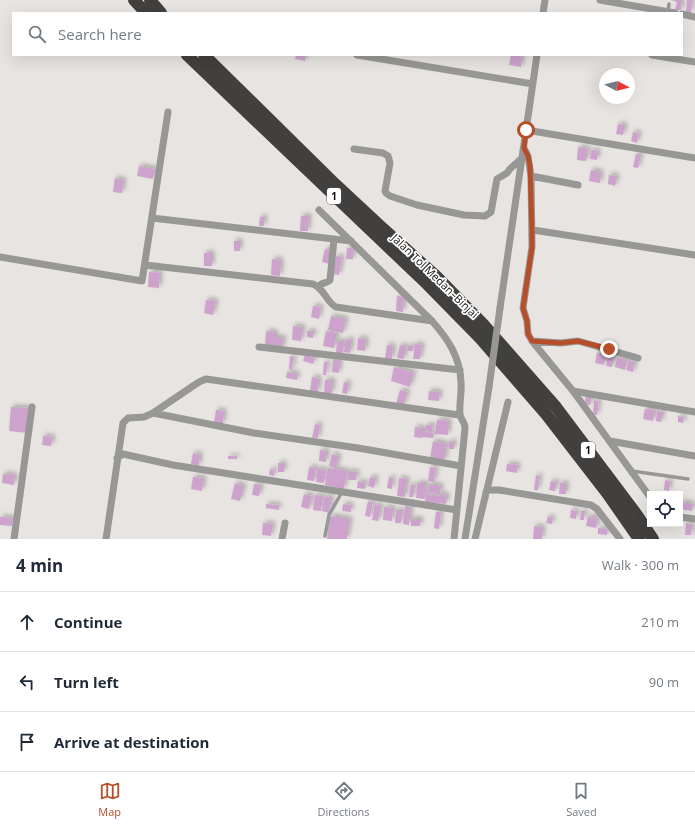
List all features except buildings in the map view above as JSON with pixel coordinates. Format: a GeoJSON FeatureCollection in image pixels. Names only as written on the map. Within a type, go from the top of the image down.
{"type":"FeatureCollection","features":[{"type":"Feature","properties":{"kind":"highway"},"geometry":{"type":"LineString","coordinates":[[134,0],[145,12]]}},
{"type":"Feature","properties":{"kind":"highway"},"geometry":{"type":"LineString","coordinates":[[150,0],[160,12]]}},
{"type":"Feature","properties":{"kind":"highway","name":"Jalan Tol Medan–Binjai"},"geometry":{"type":"LineString","coordinates":[[188,56],[427,284],[480,338],[546,414],[607,492],[639,539]]}},
{"type":"Feature","properties":{"kind":"highway","name":"Jalan Tol Medan–Binjai"},"geometry":{"type":"LineString","coordinates":[[205,56],[341,189],[436,276],[483,324],[556,407],[654,539]]}},
{"type":"Feature","properties":{"kind":"street"},"geometry":{"type":"LineString","coordinates":[[544,12],[545,0]]}},
{"type":"Feature","properties":{"kind":"street"},"geometry":{"type":"LineString","coordinates":[[600,0],[671,12]]}},
{"type":"Feature","properties":{"kind":"street"},"geometry":{"type":"LineString","coordinates":[[683,14],[695,17]]}},
{"type":"Feature","properties":{"kind":"street"},"geometry":{"type":"LineString","coordinates":[[363,56],[533,84]]}},
{"type":"Feature","properties":{"kind":"street"},"geometry":{"type":"LineString","coordinates":[[465,539],[489,387],[537,56]]}},
{"type":"Feature","properties":{"kind":"street"},"geometry":{"type":"LineString","coordinates":[[658,56],[695,62]]}},
{"type":"Feature","properties":{"kind":"street"},"geometry":{"type":"LineString","coordinates":[[0,257],[142,281],[168,112]]}},
{"type":"Feature","properties":{"kind":"street"},"geometry":{"type":"LineString","coordinates":[[526,130],[695,158]]}},
{"type":"Feature","properties":{"kind":"street"},"geometry":{"type":"LineString","coordinates":[[524,148],[528,156],[531,176],[531,258],[523,308],[527,321],[528,334],[573,391],[647,492]]}},
{"type":"Feature","properties":{"kind":"street"},"geometry":{"type":"LineString","coordinates":[[354,149],[383,153],[388,156],[390,163],[385,191],[390,196],[448,212],[472,216],[485,216],[491,212],[497,179],[507,173],[522,158]]}},
{"type":"Feature","properties":{"kind":"street"},"geometry":{"type":"LineString","coordinates":[[531,176],[578,185]]}},
{"type":"Feature","properties":{"kind":"street"},"geometry":{"type":"LineString","coordinates":[[320,210],[432,321],[452,346],[460,370],[460,416],[465,425],[457,510],[454,526],[454,539]]}},
{"type":"Feature","properties":{"kind":"street"},"geometry":{"type":"LineString","coordinates":[[152,218],[351,241]]}},
{"type":"Feature","properties":{"kind":"street"},"geometry":{"type":"LineString","coordinates":[[532,230],[695,255]]}},
{"type":"Feature","properties":{"kind":"street"},"geometry":{"type":"LineString","coordinates":[[145,265],[319,286],[330,280],[334,239]]}},
{"type":"Feature","properties":{"kind":"street"},"geometry":{"type":"LineString","coordinates":[[319,286],[333,306],[336,307],[432,321]]}},
{"type":"Feature","properties":{"kind":"street"},"geometry":{"type":"LineString","coordinates":[[532,341],[561,343],[578,341],[638,358]]}},
{"type":"Feature","properties":{"kind":"street"},"geometry":{"type":"LineString","coordinates":[[259,347],[460,370]]}},
{"type":"Feature","properties":{"kind":"street"},"geometry":{"type":"LineString","coordinates":[[106,539],[117,458],[124,423],[128,418],[144,417],[153,413],[199,382],[206,379],[460,416]]}},
{"type":"Feature","properties":{"kind":"street"},"geometry":{"type":"LineString","coordinates":[[573,391],[695,412]]}},
{"type":"Feature","properties":{"kind":"street"},"geometry":{"type":"LineString","coordinates":[[475,539],[496,458],[508,402]]}},
{"type":"Feature","properties":{"kind":"street"},"geometry":{"type":"LineString","coordinates":[[14,539],[32,407]]}},
{"type":"Feature","properties":{"kind":"street"},"geometry":{"type":"LineString","coordinates":[[153,413],[254,433],[358,448],[461,466]]}},
{"type":"Feature","properties":{"kind":"street"},"geometry":{"type":"LineString","coordinates":[[610,441],[695,456]]}},
{"type":"Feature","properties":{"kind":"street"},"geometry":{"type":"LineString","coordinates":[[117,458],[121,454],[125,454],[172,465],[457,510]]}},
{"type":"Feature","properties":{"kind":"street"},"geometry":{"type":"LineString","coordinates":[[486,492],[489,490],[499,490],[591,505],[597,509],[620,539]]}},
{"type":"Feature","properties":{"kind":"street"},"geometry":{"type":"LineString","coordinates":[[683,517],[695,519]]}},
{"type":"Feature","properties":{"kind":"street"},"geometry":{"type":"LineString","coordinates":[[282,539],[285,523]]}},
{"type":"Feature","properties":{"kind":"lane"},"geometry":{"type":"LineString","coordinates":[[669,4],[671,12]]}},
{"type":"Feature","properties":{"kind":"lane"},"geometry":{"type":"LineString","coordinates":[[631,471],[688,479]]}},
{"type":"Feature","properties":{"kind":"lane"},"geometry":{"type":"LineString","coordinates":[[325,536],[329,515],[342,492]]}},
{"type":"Feature","properties":{"kind":"route"},"geometry":{"type":"LineString","coordinates":[[526,130],[524,148],[527,152],[531,176],[532,247],[523,308],[527,321],[529,337],[534,342],[542,341],[561,343],[578,341],[609,349]]}}]}
